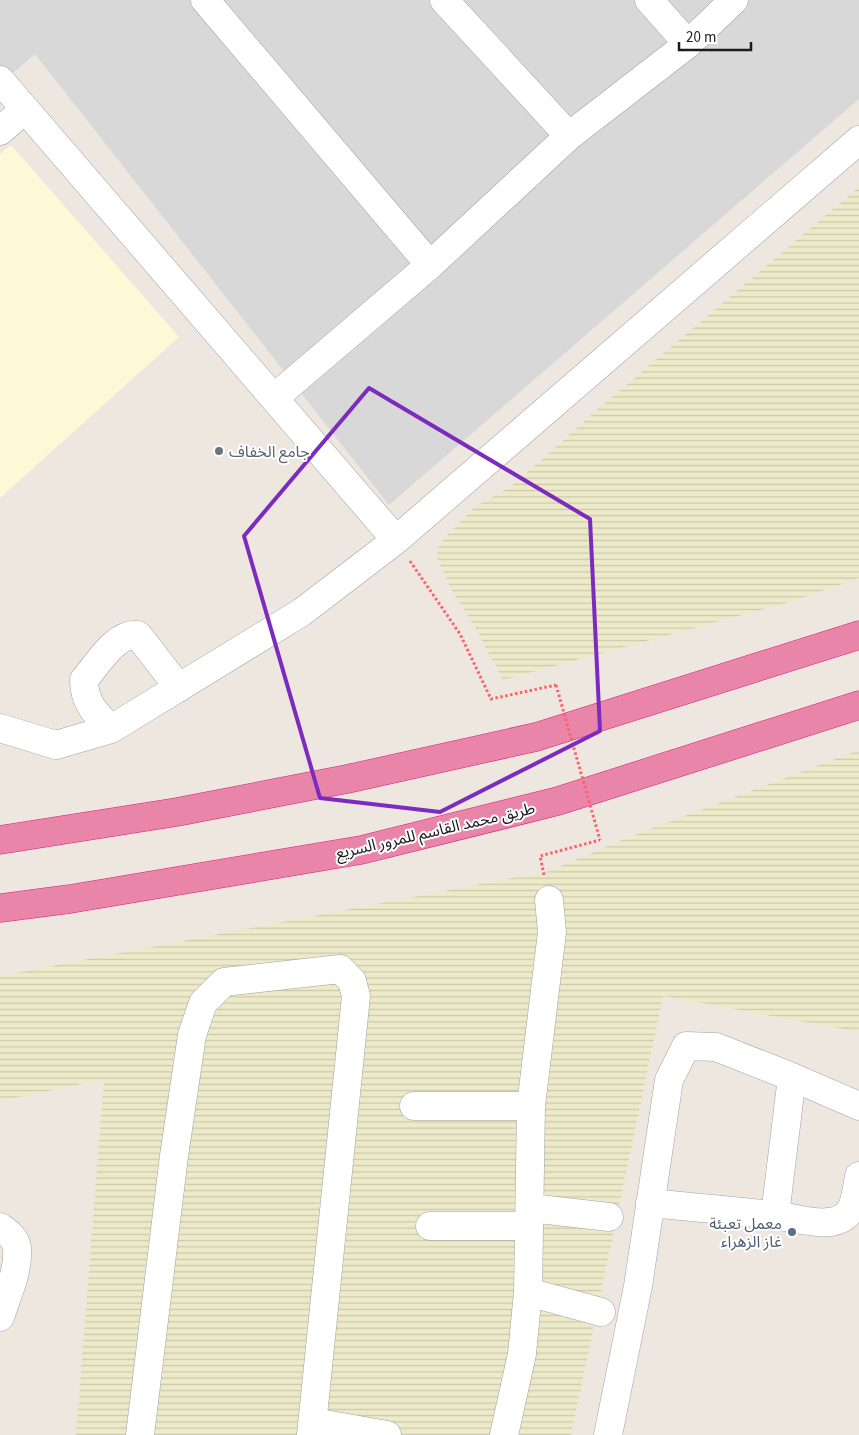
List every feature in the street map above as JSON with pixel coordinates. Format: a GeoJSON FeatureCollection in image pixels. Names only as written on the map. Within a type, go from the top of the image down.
{"type":"FeatureCollection","features":[{"type":"Feature","properties":{"kind":"highway"},"geometry":{"type":"LineString","coordinates":[[0,840],[186,810],[347,779],[536,737],[859,635]]}},
{"type":"Feature","properties":{"kind":"highway","name":"طريق محمد القاسم للمرور السريع"},"geometry":{"type":"LineString","coordinates":[[0,908],[70,899],[361,850],[558,801],[859,705]]}},
{"type":"Feature","properties":{"kind":"street"},"geometry":{"type":"LineString","coordinates":[[206,0],[430,265]]}},
{"type":"Feature","properties":{"kind":"street"},"geometry":{"type":"LineString","coordinates":[[444,0],[569,136]]}},
{"type":"Feature","properties":{"kind":"street"},"geometry":{"type":"LineString","coordinates":[[649,0],[688,44]]}},
{"type":"Feature","properties":{"kind":"street"},"geometry":{"type":"LineString","coordinates":[[274,398],[430,265],[569,136],[688,44],[734,0]]}},
{"type":"Feature","properties":{"kind":"street"},"geometry":{"type":"LineString","coordinates":[[0,80],[396,540]]}},
{"type":"Feature","properties":{"kind":"street"},"geometry":{"type":"LineString","coordinates":[[0,131],[25,109]]}},
{"type":"Feature","properties":{"kind":"street"},"geometry":{"type":"LineString","coordinates":[[0,728],[56,745],[111,729],[302,612],[396,540],[859,140]]}},
{"type":"Feature","properties":{"kind":"street"},"geometry":{"type":"LineString","coordinates":[[111,729],[89,707],[84,690],[84,680],[119,640],[130,634],[138,634],[179,688]]}},
{"type":"Feature","properties":{"kind":"street"},"geometry":{"type":"LineString","coordinates":[[504,1435],[522,1354],[528,1292],[531,1106],[552,932],[548,900]]}},
{"type":"Feature","properties":{"kind":"street"},"geometry":{"type":"LineString","coordinates":[[140,1435],[174,1156],[192,1035],[203,1003],[224,982],[340,969],[352,981],[356,996],[312,1428],[388,1435]]}},
{"type":"Feature","properties":{"kind":"street"},"geometry":{"type":"LineString","coordinates":[[608,1435],[638,1286],[669,1080],[686,1046],[716,1047],[859,1106]]}},
{"type":"Feature","properties":{"kind":"street"},"geometry":{"type":"LineString","coordinates":[[775,1215],[792,1078]]}},
{"type":"Feature","properties":{"kind":"street"},"geometry":{"type":"LineString","coordinates":[[414,1106],[531,1106]]}},
{"type":"Feature","properties":{"kind":"street"},"geometry":{"type":"LineString","coordinates":[[650,1203],[775,1215],[832,1223],[844,1217],[852,1207],[859,1176]]}},
{"type":"Feature","properties":{"kind":"street"},"geometry":{"type":"LineString","coordinates":[[430,1226],[530,1217],[609,1217]]}},
{"type":"Feature","properties":{"kind":"street"},"geometry":{"type":"LineString","coordinates":[[0,1227],[12,1235],[17,1247],[13,1279],[0,1317]]}},
{"type":"Feature","properties":{"kind":"street"},"geometry":{"type":"LineString","coordinates":[[528,1292],[602,1312]]}},
{"type":"Feature","properties":{"kind":"path"},"geometry":{"type":"LineString","coordinates":[[396,540],[460,634],[491,699],[556,685],[600,840],[540,856]]}},
{"type":"Feature","properties":{"kind":"highlighted area"},"geometry":{"type":"Polygon","coordinates":[[[369,388],[590,519],[600,731],[440,812],[320,798],[244,536],[369,388]]]}},
{"type":"Feature","properties":{"kind":"shaded area"},"geometry":{"type":"Polygon","coordinates":[[[0,0],[859,0],[859,99],[389,505],[35,54],[0,84],[0,0]]]}},
{"type":"Feature","properties":{"kind":"shaded area"},"geometry":{"type":"Polygon","coordinates":[[[11,145],[179,337],[0,498],[0,154],[11,145]]]}},
{"type":"Feature","properties":{"kind":"shaded area"},"geometry":{"type":"Polygon","coordinates":[[[859,187],[859,578],[790,602],[503,680],[476,629],[451,589],[437,558],[438,547],[447,535],[476,506],[512,486],[598,409],[859,187]]]}},
{"type":"Feature","properties":{"kind":"shaded area"},"geometry":{"type":"Polygon","coordinates":[[[859,750],[859,1032],[663,996],[571,1435],[76,1435],[104,1079],[0,1101],[0,976],[549,871],[632,836],[859,750]]]}},
{"type":"Feature","properties":{"kind":"place","name":"جامع الخفاف"},"geometry":{"type":"Point","coordinates":[219,451]}},
{"type":"Feature","properties":{"kind":"place","name":"معمل تعبئة غاز الزهراء"},"geometry":{"type":"Point","coordinates":[792,1232]}}]}
